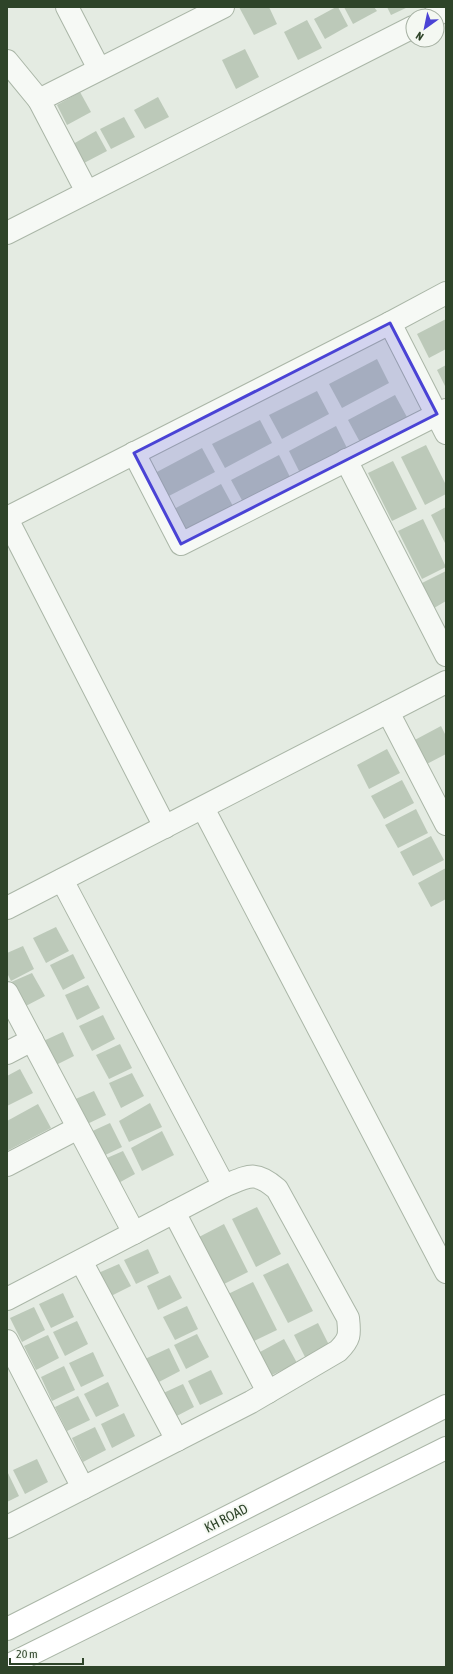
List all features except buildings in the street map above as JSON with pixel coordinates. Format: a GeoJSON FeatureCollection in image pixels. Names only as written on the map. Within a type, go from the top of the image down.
{"type":"FeatureCollection","features":[{"type":"Feature","properties":{"kind":"main road","name":"KH ROAD"},"geometry":{"type":"LineString","coordinates":[[7,1630],[446,1406]]}},
{"type":"Feature","properties":{"kind":"main road"},"geometry":{"type":"LineString","coordinates":[[7,1666],[446,1448]]}},
{"type":"Feature","properties":{"kind":"street"},"geometry":{"type":"LineString","coordinates":[[67,7],[100,69]]}},
{"type":"Feature","properties":{"kind":"street"},"geometry":{"type":"LineString","coordinates":[[39,100],[100,69],[188,15],[223,7]]}},
{"type":"Feature","properties":{"kind":"street"},"geometry":{"type":"LineString","coordinates":[[7,233],[405,31]]}},
{"type":"Feature","properties":{"kind":"street"},"geometry":{"type":"LineString","coordinates":[[7,61],[39,100],[87,192]]}},
{"type":"Feature","properties":{"kind":"street"},"geometry":{"type":"LineString","coordinates":[[165,827],[7,518],[446,293]]}},
{"type":"Feature","properties":{"kind":"street"},"geometry":{"type":"LineString","coordinates":[[134,453],[181,544],[346,460],[443,419],[390,323]]}},
{"type":"Feature","properties":{"kind":"street"},"geometry":{"type":"LineString","coordinates":[[346,460],[446,655]]}},
{"type":"Feature","properties":{"kind":"street"},"geometry":{"type":"LineString","coordinates":[[7,908],[446,682]]}},
{"type":"Feature","properties":{"kind":"street"},"geometry":{"type":"LineString","coordinates":[[388,712],[446,824]]}},
{"type":"Feature","properties":{"kind":"street"},"geometry":{"type":"LineString","coordinates":[[203,808],[446,1272]]}},
{"type":"Feature","properties":{"kind":"street"},"geometry":{"type":"LineString","coordinates":[[62,880],[224,1186]]}},
{"type":"Feature","properties":{"kind":"street"},"geometry":{"type":"LineString","coordinates":[[7,993],[134,1233]]}},
{"type":"Feature","properties":{"kind":"street"},"geometry":{"type":"LineString","coordinates":[[7,1053],[32,1040]]}},
{"type":"Feature","properties":{"kind":"street"},"geometry":{"type":"LineString","coordinates":[[7,1165],[78,1128]]}},
{"type":"Feature","properties":{"kind":"street"},"geometry":{"type":"LineString","coordinates":[[7,1299],[224,1186],[254,1176],[266,1180],[277,1189],[348,1318],[350,1332],[347,1342],[338,1351],[268,1392],[7,1527]]}},
{"type":"Feature","properties":{"kind":"street"},"geometry":{"type":"LineString","coordinates":[[174,1212],[268,1392]]}},
{"type":"Feature","properties":{"kind":"street"},"geometry":{"type":"LineString","coordinates":[[81,1261],[177,1440]]}},
{"type":"Feature","properties":{"kind":"street"},"geometry":{"type":"LineString","coordinates":[[7,1342],[83,1488]]}},
{"type":"Feature","properties":{"kind":"highlighted area"},"geometry":{"type":"Polygon","coordinates":[[[390,323],[437,414],[181,544],[134,453],[390,323]]]}}]}
